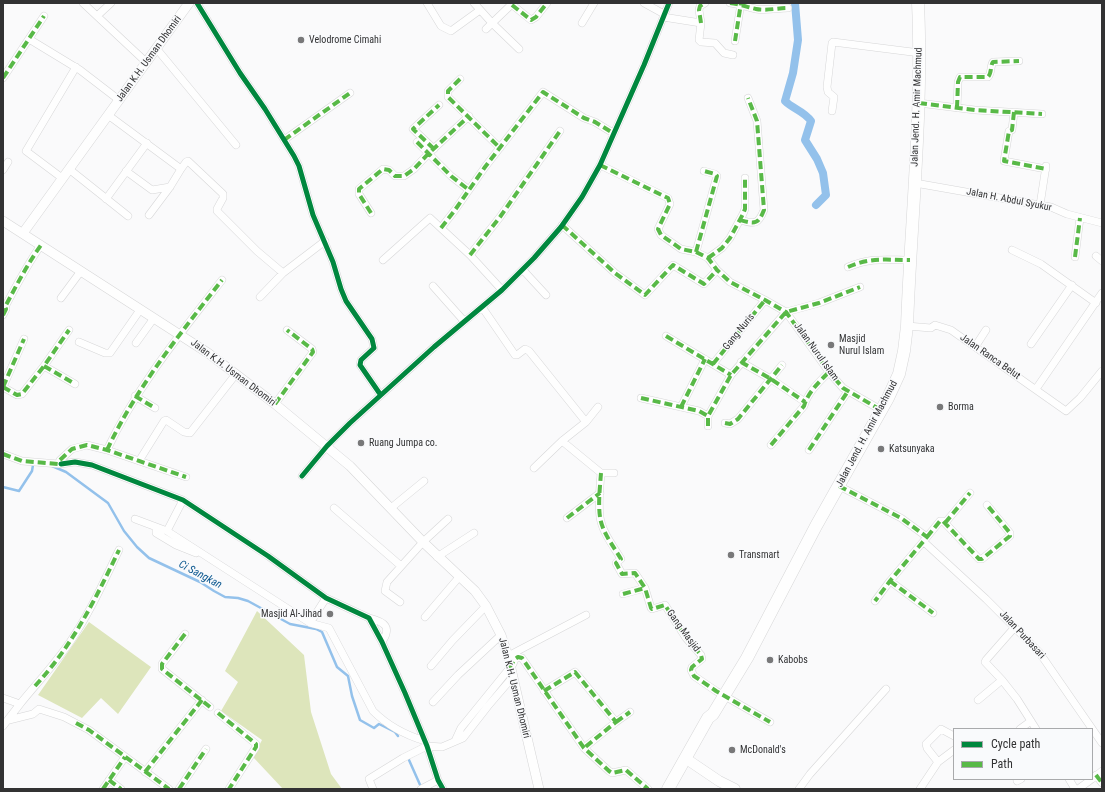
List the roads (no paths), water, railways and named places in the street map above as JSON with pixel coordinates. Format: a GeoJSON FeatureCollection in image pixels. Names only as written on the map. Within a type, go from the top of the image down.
{"type":"FeatureCollection","features":[{"type":"Feature","properties":{"kind":"highway","name":"Jalan Jend. H. Amir Machmud"},"geometry":{"type":"LineString","coordinates":[[675,789],[708,718],[713,714],[747,658],[796,564],[882,410],[899,374],[907,326],[915,184],[920,53],[918,3]]}},
{"type":"Feature","properties":{"kind":"highway","name":"Jalan Jend. H. Amir Machmud"},"geometry":{"type":"LineString","coordinates":[[668,789],[688,760]]}},
{"type":"Feature","properties":{"kind":"main road","name":"Jalan K.H. Usman Dhomiri"},"geometry":{"type":"LineString","coordinates":[[189,3],[23,233],[140,310],[180,334],[275,404],[350,466],[422,542],[475,591],[486,606],[501,635],[508,656],[509,668],[539,789]]}},
{"type":"Feature","properties":{"kind":"main road"},"geometry":{"type":"LineString","coordinates":[[3,221],[23,233]]}},
{"type":"Feature","properties":{"kind":"main road"},"geometry":{"type":"LineString","coordinates":[[688,760],[719,782],[735,789]]}},
{"type":"Feature","properties":{"kind":"street"},"geometry":{"type":"LineString","coordinates":[[83,3],[146,62]]}},
{"type":"Feature","properties":{"kind":"street"},"geometry":{"type":"LineString","coordinates":[[97,16],[111,3]]}},
{"type":"Feature","properties":{"kind":"street"},"geometry":{"type":"LineString","coordinates":[[197,3],[240,74],[265,109],[299,166],[313,215],[325,241],[346,301],[372,339],[374,348],[361,360],[360,365],[380,394]]}},
{"type":"Feature","properties":{"kind":"street"},"geometry":{"type":"LineString","coordinates":[[427,3],[441,26],[451,31],[480,10]]}},
{"type":"Feature","properties":{"kind":"street"},"geometry":{"type":"LineString","coordinates":[[474,3],[519,49]]}},
{"type":"Feature","properties":{"kind":"street"},"geometry":{"type":"LineString","coordinates":[[486,29],[512,4],[531,20],[536,17],[547,3]]}},
{"type":"Feature","properties":{"kind":"street"},"geometry":{"type":"LineString","coordinates":[[582,23],[594,3]]}},
{"type":"Feature","properties":{"kind":"street"},"geometry":{"type":"LineString","coordinates":[[644,3],[663,15],[701,23]]}},
{"type":"Feature","properties":{"kind":"street"},"geometry":{"type":"LineString","coordinates":[[302,476],[327,446],[380,394],[502,290],[523,270],[562,225],[582,196],[600,164],[644,65],[669,3]]}},
{"type":"Feature","properties":{"kind":"street"},"geometry":{"type":"LineString","coordinates":[[705,3],[700,6],[699,10],[701,23],[700,41],[716,44],[724,53],[733,55]]}},
{"type":"Feature","properties":{"kind":"street"},"geometry":{"type":"LineString","coordinates":[[730,3],[740,3],[756,9],[788,8]]}},
{"type":"Feature","properties":{"kind":"street"},"geometry":{"type":"LineString","coordinates":[[735,41],[740,3]]}},
{"type":"Feature","properties":{"kind":"street"},"geometry":{"type":"LineString","coordinates":[[3,78],[44,16]]}},
{"type":"Feature","properties":{"kind":"street"},"geometry":{"type":"LineString","coordinates":[[29,39],[76,67],[119,100]]}},
{"type":"Feature","properties":{"kind":"street"},"geometry":{"type":"LineString","coordinates":[[832,111],[834,97],[828,92],[827,87],[833,42],[920,53]]}},
{"type":"Feature","properties":{"kind":"street"},"geometry":{"type":"LineString","coordinates":[[156,48],[236,145]]}},
{"type":"Feature","properties":{"kind":"street"},"geometry":{"type":"LineString","coordinates":[[957,108],[958,82],[960,77],[988,77],[993,62],[1019,61]]}},
{"type":"Feature","properties":{"kind":"street"},"geometry":{"type":"LineString","coordinates":[[62,178],[26,152],[76,67]]}},
{"type":"Feature","properties":{"kind":"street"},"geometry":{"type":"LineString","coordinates":[[460,79],[448,91],[447,95],[500,148]]}},
{"type":"Feature","properties":{"kind":"street"},"geometry":{"type":"LineString","coordinates":[[284,140],[350,92]]}},
{"type":"Feature","properties":{"kind":"street"},"geometry":{"type":"LineString","coordinates":[[442,228],[543,92],[584,118],[595,122],[613,133]]}},
{"type":"Feature","properties":{"kind":"street"},"geometry":{"type":"LineString","coordinates":[[740,220],[753,223],[756,222],[762,216],[764,210],[757,121],[748,98]]}},
{"type":"Feature","properties":{"kind":"street"},"geometry":{"type":"LineString","coordinates":[[919,103],[957,108],[1042,114]]}},
{"type":"Feature","properties":{"kind":"street"},"geometry":{"type":"LineString","coordinates":[[434,149],[413,129],[439,105]]}},
{"type":"Feature","properties":{"kind":"street"},"geometry":{"type":"LineString","coordinates":[[1014,112],[1012,130],[1009,131],[1004,161],[1046,167],[1040,205]]}},
{"type":"Feature","properties":{"kind":"street"},"geometry":{"type":"LineString","coordinates":[[108,115],[181,169]]}},
{"type":"Feature","properties":{"kind":"street"},"geometry":{"type":"LineString","coordinates":[[371,213],[359,194],[359,189],[383,169],[389,170],[395,176],[404,176],[414,169],[469,116]]}},
{"type":"Feature","properties":{"kind":"street"},"geometry":{"type":"LineString","coordinates":[[470,255],[500,217],[560,131]]}},
{"type":"Feature","properties":{"kind":"street"},"geometry":{"type":"LineString","coordinates":[[417,142],[451,176],[469,190]]}},
{"type":"Feature","properties":{"kind":"street"},"geometry":{"type":"LineString","coordinates":[[106,199],[147,143]]}},
{"type":"Feature","properties":{"kind":"street"},"geometry":{"type":"LineString","coordinates":[[149,215],[188,161],[223,194],[223,198],[216,211],[257,251],[283,273]]}},
{"type":"Feature","properties":{"kind":"street"},"geometry":{"type":"LineString","coordinates":[[3,170],[8,162]]}},
{"type":"Feature","properties":{"kind":"street"},"geometry":{"type":"LineString","coordinates":[[600,164],[668,198],[670,204],[658,232],[681,249],[696,252],[708,258],[717,270],[734,285],[765,300],[789,316]]}},
{"type":"Feature","properties":{"kind":"street"},"geometry":{"type":"LineString","coordinates":[[69,169],[128,216]]}},
{"type":"Feature","properties":{"kind":"street"},"geometry":{"type":"LineString","coordinates":[[126,171],[152,190],[170,187]]}},
{"type":"Feature","properties":{"kind":"street"},"geometry":{"type":"LineString","coordinates":[[696,252],[717,176],[704,171]]}},
{"type":"Feature","properties":{"kind":"street"},"geometry":{"type":"LineString","coordinates":[[708,258],[722,248],[740,220],[745,209],[745,178]]}},
{"type":"Feature","properties":{"kind":"street","name":"Jalan H. Abdul Syukur"},"geometry":{"type":"LineString","coordinates":[[915,184],[1051,207],[1067,214],[1102,223]]}},
{"type":"Feature","properties":{"kind":"street"},"geometry":{"type":"LineString","coordinates":[[383,260],[430,218],[470,255],[502,290]]}},
{"type":"Feature","properties":{"kind":"street"},"geometry":{"type":"LineString","coordinates":[[1076,257],[1080,218]]}},
{"type":"Feature","properties":{"kind":"street"},"geometry":{"type":"LineString","coordinates":[[562,225],[615,273],[645,294],[673,265],[704,284],[717,270]]}},
{"type":"Feature","properties":{"kind":"street"},"geometry":{"type":"LineString","coordinates":[[260,297],[283,273],[325,241]]}},
{"type":"Feature","properties":{"kind":"street"},"geometry":{"type":"LineString","coordinates":[[4,311],[24,272],[41,245]]}},
{"type":"Feature","properties":{"kind":"street"},"geometry":{"type":"LineString","coordinates":[[1012,250],[1041,264],[1096,302]]}},
{"type":"Feature","properties":{"kind":"street"},"geometry":{"type":"LineString","coordinates":[[848,267],[863,261],[888,259],[910,260]]}},
{"type":"Feature","properties":{"kind":"street"},"geometry":{"type":"LineString","coordinates":[[523,270],[546,295]]}},
{"type":"Feature","properties":{"kind":"street"},"geometry":{"type":"LineString","coordinates":[[61,298],[81,271]]}},
{"type":"Feature","properties":{"kind":"street"},"geometry":{"type":"LineString","coordinates":[[107,450],[117,427],[135,396],[222,280]]}},
{"type":"Feature","properties":{"kind":"street"},"geometry":{"type":"LineString","coordinates":[[1031,344],[1072,285]]}},
{"type":"Feature","properties":{"kind":"street"},"geometry":{"type":"LineString","coordinates":[[433,286],[464,321]]}},
{"type":"Feature","properties":{"kind":"street"},"geometry":{"type":"LineString","coordinates":[[708,426],[708,416],[731,375],[741,362],[789,316],[818,303],[860,288]]}},
{"type":"Feature","properties":{"kind":"street"},"geometry":{"type":"LineString","coordinates":[[1036,389],[1102,293]]}},
{"type":"Feature","properties":{"kind":"street","name":"Gang Nuris"},"geometry":{"type":"LineString","coordinates":[[713,364],[765,300]]}},
{"type":"Feature","properties":{"kind":"street"},"geometry":{"type":"LineString","coordinates":[[482,307],[516,354],[518,355],[525,349],[529,351],[586,422]]}},
{"type":"Feature","properties":{"kind":"street"},"geometry":{"type":"LineString","coordinates":[[79,342],[105,353],[110,353],[140,310]]}},
{"type":"Feature","properties":{"kind":"street","name":"Jalan Nurul Islam"},"geometry":{"type":"LineString","coordinates":[[789,316],[829,372],[843,388],[882,410]]}},
{"type":"Feature","properties":{"kind":"street"},"geometry":{"type":"LineString","coordinates":[[136,343],[154,318]]}},
{"type":"Feature","properties":{"kind":"street","name":"Jalan Ranca Belut"},"geometry":{"type":"LineString","coordinates":[[907,326],[931,328],[935,325],[947,328],[975,346],[1066,411],[1080,398],[1102,371]]}},
{"type":"Feature","properties":{"kind":"street"},"geometry":{"type":"LineString","coordinates":[[24,339],[3,387],[17,395],[21,395],[44,366],[69,330]]}},
{"type":"Feature","properties":{"kind":"street"},"geometry":{"type":"LineString","coordinates":[[275,404],[313,352],[312,349],[287,330]]}},
{"type":"Feature","properties":{"kind":"street"},"geometry":{"type":"LineString","coordinates":[[975,346],[986,330]]}},
{"type":"Feature","properties":{"kind":"street"},"geometry":{"type":"LineString","coordinates":[[666,336],[731,375]]}},
{"type":"Feature","properties":{"kind":"street"},"geometry":{"type":"LineString","coordinates":[[681,407],[705,359]]}},
{"type":"Feature","properties":{"kind":"street"},"geometry":{"type":"LineString","coordinates":[[741,362],[771,379],[805,402]]}},
{"type":"Feature","properties":{"kind":"street"},"geometry":{"type":"LineString","coordinates":[[725,423],[730,424],[738,419],[782,365]]}},
{"type":"Feature","properties":{"kind":"street"},"geometry":{"type":"LineString","coordinates":[[44,366],[75,384]]}},
{"type":"Feature","properties":{"kind":"street"},"geometry":{"type":"LineString","coordinates":[[771,445],[804,406],[816,385],[829,372]]}},
{"type":"Feature","properties":{"kind":"street"},"geometry":{"type":"LineString","coordinates":[[139,462],[164,421],[166,420],[184,432],[190,433],[236,374]]}},
{"type":"Feature","properties":{"kind":"street"},"geometry":{"type":"LineString","coordinates":[[808,450],[848,391]]}},
{"type":"Feature","properties":{"kind":"street"},"geometry":{"type":"LineString","coordinates":[[135,396],[155,408]]}},
{"type":"Feature","properties":{"kind":"street"},"geometry":{"type":"LineString","coordinates":[[641,398],[699,411],[708,416]]}},
{"type":"Feature","properties":{"kind":"street"},"geometry":{"type":"LineString","coordinates":[[534,468],[562,441],[586,422],[598,407]]}},
{"type":"Feature","properties":{"kind":"street"},"geometry":{"type":"LineString","coordinates":[[562,441],[601,473],[614,473]]}},
{"type":"Feature","properties":{"kind":"street"},"geometry":{"type":"LineString","coordinates":[[60,463],[72,449],[87,445],[107,450],[186,477]]}},
{"type":"Feature","properties":{"kind":"street"},"geometry":{"type":"LineString","coordinates":[[3,454],[22,461],[60,463],[74,462],[92,465],[183,500],[268,556],[326,598],[369,618],[381,621],[387,628],[387,633],[382,642]]}},
{"type":"Feature","properties":{"kind":"street"},"geometry":{"type":"LineString","coordinates":[[566,518],[600,493],[601,473]]}},
{"type":"Feature","properties":{"kind":"street"},"geometry":{"type":"LineString","coordinates":[[391,508],[424,481]]}},
{"type":"Feature","properties":{"kind":"street","name":"Jalan Purbasari"},"geometry":{"type":"LineString","coordinates":[[839,486],[901,518],[926,540],[1039,652],[1092,728]]}},
{"type":"Feature","properties":{"kind":"street","name":"Gang Masjid"},"geometry":{"type":"LineString","coordinates":[[600,493],[600,518],[621,559],[616,563],[622,574],[635,573],[645,588],[652,609],[665,605],[686,638],[702,655],[702,659],[692,667],[691,670],[694,676],[724,696]]}},
{"type":"Feature","properties":{"kind":"street"},"geometry":{"type":"LineString","coordinates":[[945,523],[970,493]]}},
{"type":"Feature","properties":{"kind":"street"},"geometry":{"type":"LineString","coordinates":[[167,531],[183,500]]}},
{"type":"Feature","properties":{"kind":"street"},"geometry":{"type":"LineString","coordinates":[[875,601],[940,521],[943,521],[979,559],[982,559],[1010,536],[1010,533],[987,505]]}},
{"type":"Feature","properties":{"kind":"street"},"geometry":{"type":"LineString","coordinates":[[334,508],[402,566]]}},
{"type":"Feature","properties":{"kind":"street"},"geometry":{"type":"LineString","coordinates":[[135,519],[167,531],[310,623],[329,628],[373,711],[398,731],[426,744],[442,747],[463,738],[512,678]]}},
{"type":"Feature","properties":{"kind":"street"},"geometry":{"type":"LineString","coordinates":[[400,602],[385,591],[387,582],[422,542],[448,519]]}},
{"type":"Feature","properties":{"kind":"street"},"geometry":{"type":"LineString","coordinates":[[156,527],[156,533],[176,545],[208,557]]}},
{"type":"Feature","properties":{"kind":"street"},"geometry":{"type":"LineString","coordinates":[[438,557],[474,532]]}},
{"type":"Feature","properties":{"kind":"street"},"geometry":{"type":"LineString","coordinates":[[3,726],[71,642],[90,609],[119,550]]}},
{"type":"Feature","properties":{"kind":"street"},"geometry":{"type":"LineString","coordinates":[[425,617],[460,576]]}},
{"type":"Feature","properties":{"kind":"street"},"geometry":{"type":"LineString","coordinates":[[890,581],[933,613]]}},
{"type":"Feature","properties":{"kind":"street"},"geometry":{"type":"LineString","coordinates":[[623,594],[645,588]]}},
{"type":"Feature","properties":{"kind":"street"},"geometry":{"type":"LineString","coordinates":[[310,623],[326,598]]}},
{"type":"Feature","properties":{"kind":"street"},"geometry":{"type":"LineString","coordinates":[[431,666],[453,640],[486,606]]}},
{"type":"Feature","properties":{"kind":"street"},"geometry":{"type":"LineString","coordinates":[[508,656],[586,615]]}},
{"type":"Feature","properties":{"kind":"street"},"geometry":{"type":"LineString","coordinates":[[369,618],[382,642],[426,744],[438,780],[443,789]]}},
{"type":"Feature","properties":{"kind":"street"},"geometry":{"type":"LineString","coordinates":[[1015,627],[986,660],[987,665],[1002,680],[1017,699],[1035,728]]}},
{"type":"Feature","properties":{"kind":"street"},"geometry":{"type":"LineString","coordinates":[[185,634],[162,664],[162,669],[210,707]]}},
{"type":"Feature","properties":{"kind":"street"},"geometry":{"type":"LineString","coordinates":[[433,702],[458,675],[501,635]]}},
{"type":"Feature","properties":{"kind":"street"},"geometry":{"type":"LineString","coordinates":[[455,741],[466,722],[518,657],[522,658],[584,748],[609,772],[612,773],[626,770],[648,789]]}},
{"type":"Feature","properties":{"kind":"street"},"geometry":{"type":"LineString","coordinates":[[544,691],[575,672],[616,722]]}},
{"type":"Feature","properties":{"kind":"street"},"geometry":{"type":"LineString","coordinates":[[978,700],[1002,680]]}},
{"type":"Feature","properties":{"kind":"street"},"geometry":{"type":"LineString","coordinates":[[799,789],[810,774],[886,689]]}},
{"type":"Feature","properties":{"kind":"street"},"geometry":{"type":"LineString","coordinates":[[724,696],[770,722]]}},
{"type":"Feature","properties":{"kind":"street"},"geometry":{"type":"LineString","coordinates":[[3,698],[20,704]]}},
{"type":"Feature","properties":{"kind":"street"},"geometry":{"type":"LineString","coordinates":[[144,772],[202,700]]}},
{"type":"Feature","properties":{"kind":"street"},"geometry":{"type":"LineString","coordinates":[[9,720],[33,714],[39,710],[51,712],[64,717],[89,730],[169,789]]}},
{"type":"Feature","properties":{"kind":"street"},"geometry":{"type":"LineString","coordinates":[[584,748],[630,712]]}},
{"type":"Feature","properties":{"kind":"street"},"geometry":{"type":"LineString","coordinates":[[218,714],[256,744],[256,747],[230,789]]}},
{"type":"Feature","properties":{"kind":"street"},"geometry":{"type":"LineString","coordinates":[[1021,728],[1031,721]]}},
{"type":"Feature","properties":{"kind":"street"},"geometry":{"type":"LineString","coordinates":[[938,762],[927,748],[926,744],[941,729],[953,735]]}},
{"type":"Feature","properties":{"kind":"street","name":"Jalan Purbasari"},"geometry":{"type":"LineString","coordinates":[[1093,730],[1102,743]]}},
{"type":"Feature","properties":{"kind":"street"},"geometry":{"type":"LineString","coordinates":[[373,789],[369,779],[371,777],[426,744]]}},
{"type":"Feature","properties":{"kind":"street"},"geometry":{"type":"LineString","coordinates":[[179,789],[206,749]]}},
{"type":"Feature","properties":{"kind":"street"},"geometry":{"type":"LineString","coordinates":[[920,789],[938,762],[953,751]]}},
{"type":"Feature","properties":{"kind":"street"},"geometry":{"type":"LineString","coordinates":[[103,789],[125,757]]}},
{"type":"Feature","properties":{"kind":"street"},"geometry":{"type":"LineString","coordinates":[[1095,776],[1102,783]]}},
{"type":"Feature","properties":{"kind":"street"},"geometry":{"type":"LineString","coordinates":[[110,780],[121,789]]}},
{"type":"Feature","properties":{"kind":"street"},"geometry":{"type":"LineString","coordinates":[[423,788],[438,780]]}},
{"type":"Feature","properties":{"kind":"street"},"geometry":{"type":"LineString","coordinates":[[1070,780],[1075,789]]}},
{"type":"Feature","properties":{"kind":"street"},"geometry":{"type":"LineString","coordinates":[[1078,789],[1090,780]]}},
{"type":"Feature","properties":{"kind":"waterway"},"geometry":{"type":"LineString","coordinates":[[795,3],[798,40],[793,73],[785,101],[811,121],[805,140],[817,159],[823,173],[826,195],[816,205]]}},
{"type":"Feature","properties":{"kind":"waterway","name":"Ci Sangkan"},"geometry":{"type":"LineString","coordinates":[[3,487],[19,491],[32,471],[33,465],[35,464]]}},
{"type":"Feature","properties":{"kind":"waterway","name":"Ci Sangkan"},"geometry":{"type":"LineString","coordinates":[[52,466],[66,472],[108,503],[124,531],[137,547],[149,558],[200,582],[225,597],[238,598],[248,601],[290,624],[316,629],[322,632],[337,667],[348,676],[352,696],[360,720],[374,728],[379,724],[395,732],[398,736]]}},
{"type":"Feature","properties":{"kind":"waterway","name":"Ci Sangkan"},"geometry":{"type":"LineString","coordinates":[[409,760],[421,787]]}},
{"type":"Feature","properties":{"kind":"place","name":"Velodrome Cimahi"},"geometry":{"type":"Point","coordinates":[301,40]}},
{"type":"Feature","properties":{"kind":"place","name":"Masjid Nurul Islam"},"geometry":{"type":"Point","coordinates":[831,345]}},
{"type":"Feature","properties":{"kind":"place","name":"Borma"},"geometry":{"type":"Point","coordinates":[940,407]}},
{"type":"Feature","properties":{"kind":"place","name":"Ruang Jumpa co."},"geometry":{"type":"Point","coordinates":[361,443]}},
{"type":"Feature","properties":{"kind":"place","name":"Katsunyaka"},"geometry":{"type":"Point","coordinates":[881,449]}},
{"type":"Feature","properties":{"kind":"place","name":"Transmart"},"geometry":{"type":"Point","coordinates":[731,555]}},
{"type":"Feature","properties":{"kind":"place","name":"Masjid Al-Jihad"},"geometry":{"type":"Point","coordinates":[330,614]}},
{"type":"Feature","properties":{"kind":"place","name":"Kabobs"},"geometry":{"type":"Point","coordinates":[770,660]}},
{"type":"Feature","properties":{"kind":"place","name":"McDonald's"},"geometry":{"type":"Point","coordinates":[732,750]}}]}
